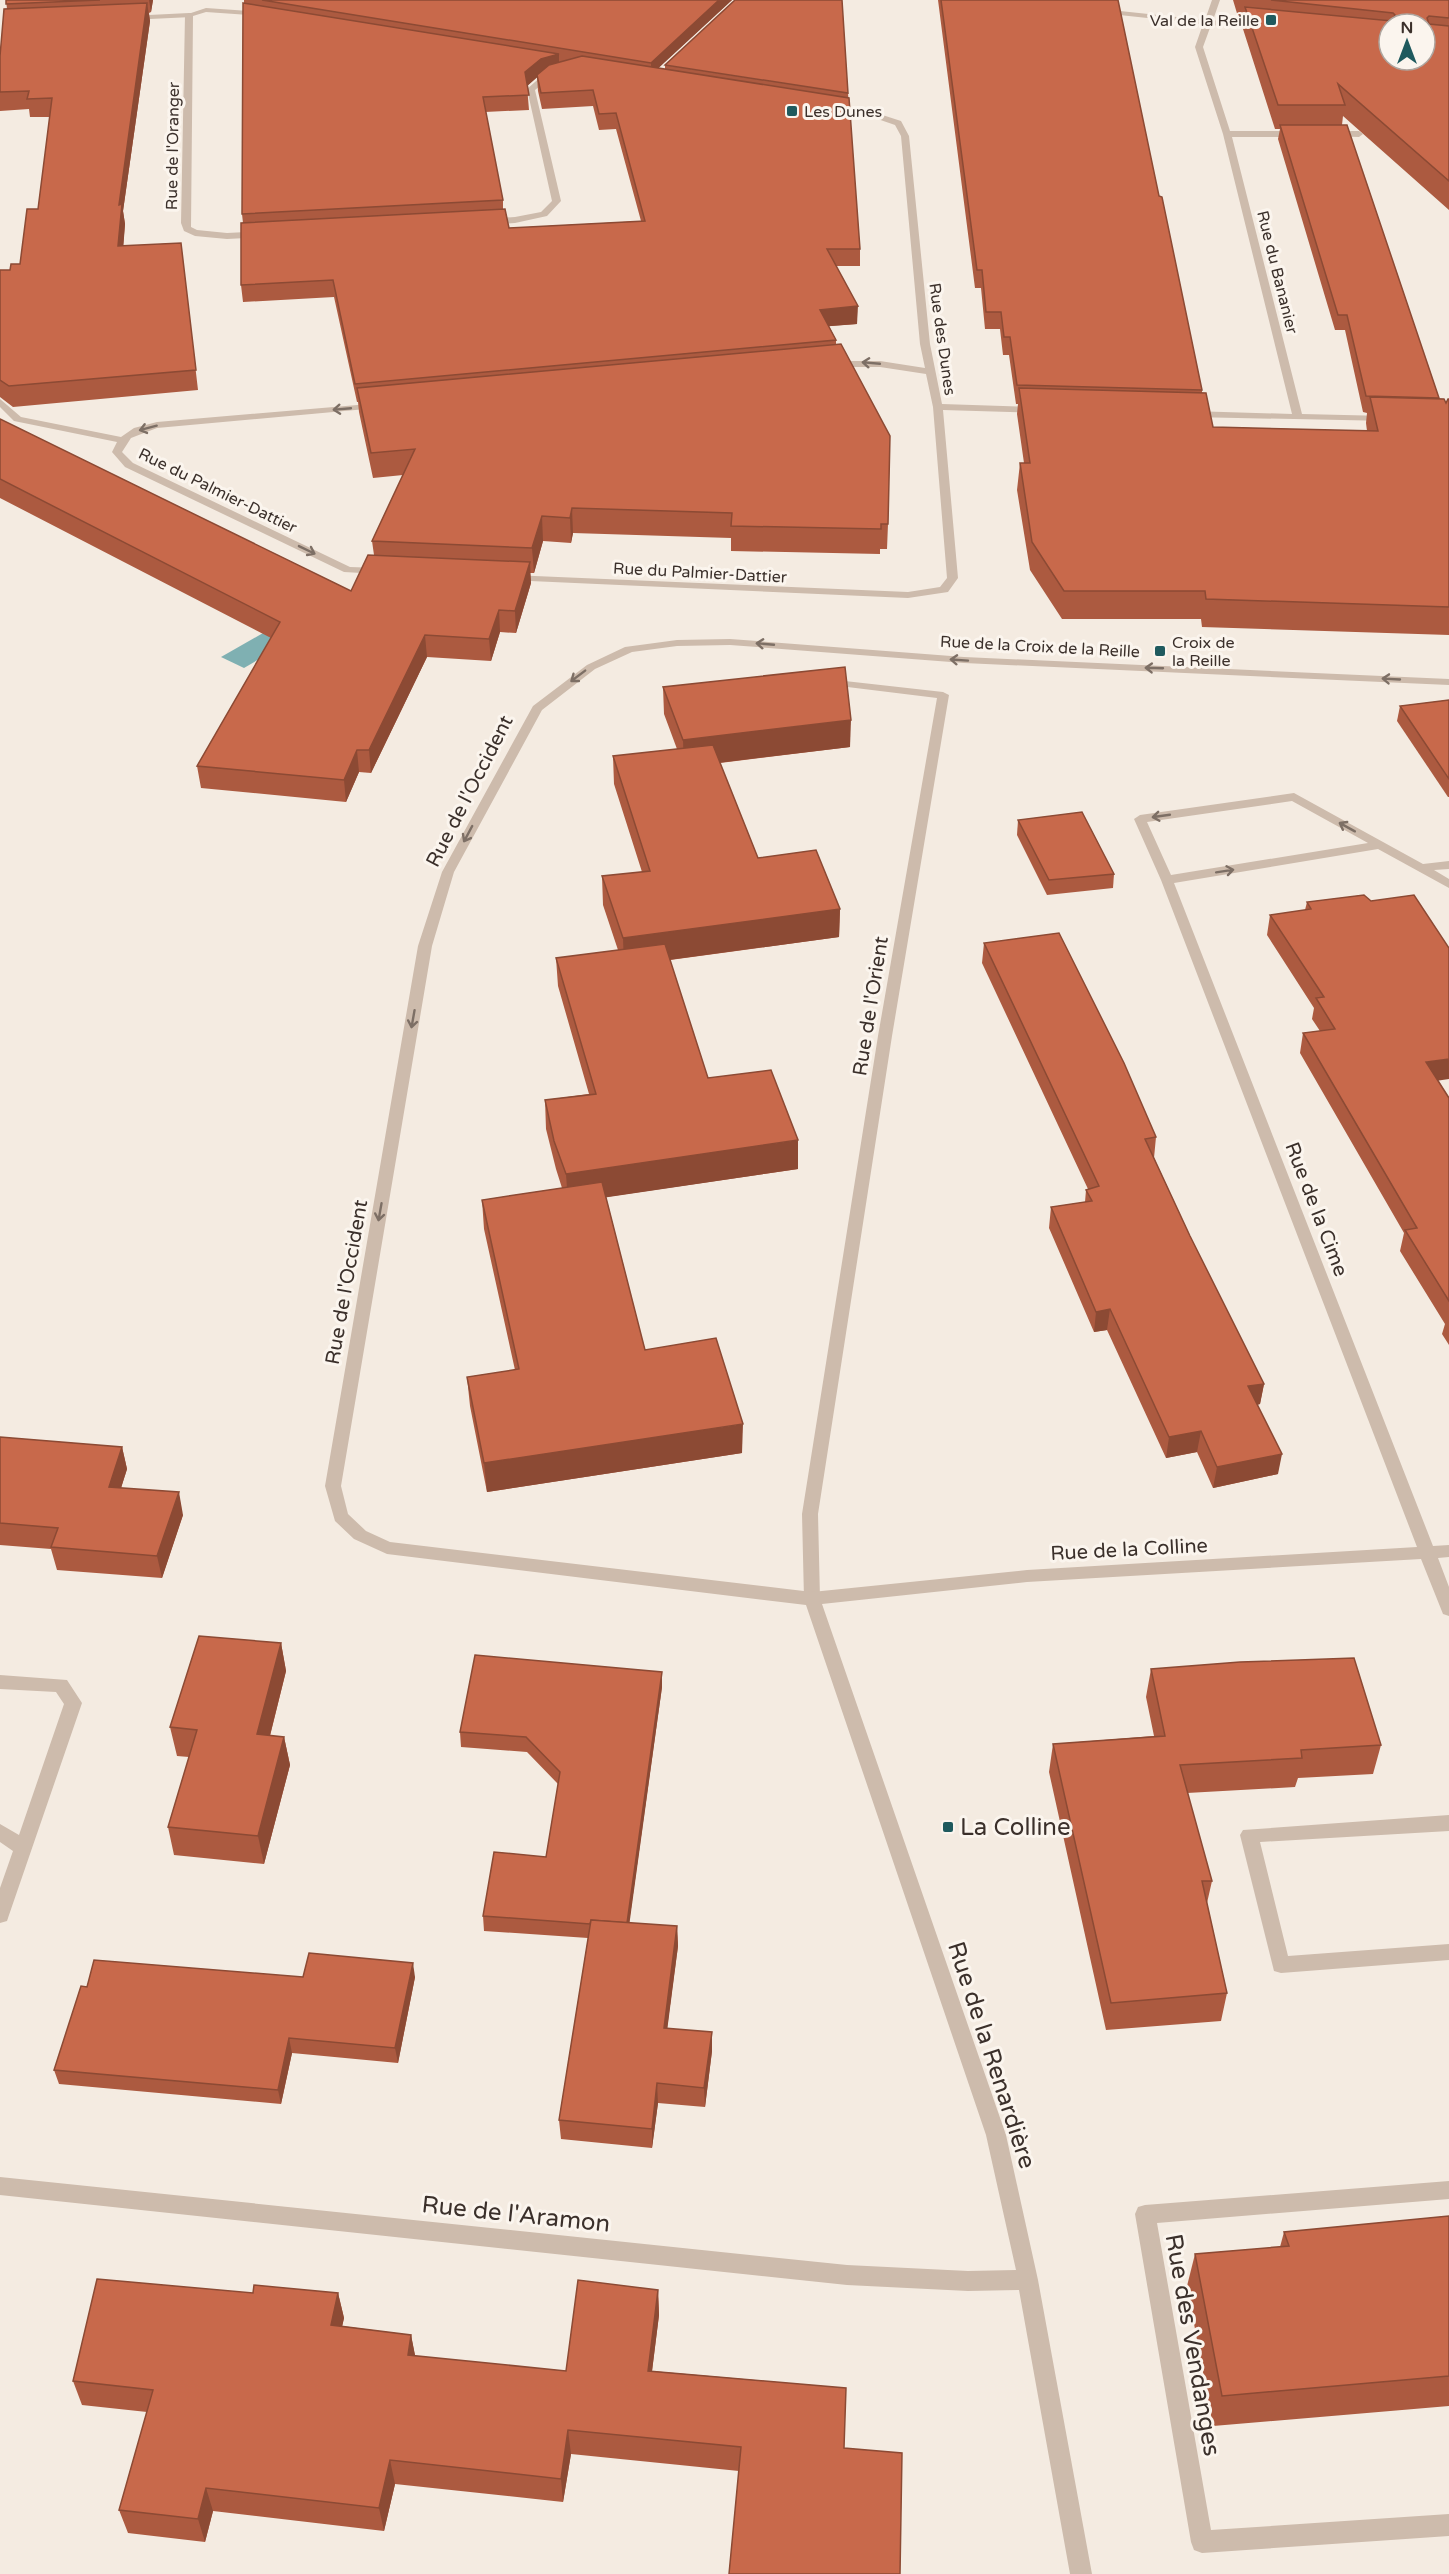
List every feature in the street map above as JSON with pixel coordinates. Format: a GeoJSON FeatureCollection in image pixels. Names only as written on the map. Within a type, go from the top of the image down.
{"type":"FeatureCollection","features":[{"type":"Feature","properties":{"kind":"street","name":"Rue du Bananier"},"geometry":{"type":"LineString","coordinates":[[1216,0],[1199,47],[1227,134],[1298,417]]}},
{"type":"Feature","properties":{"kind":"street"},"geometry":{"type":"LineString","coordinates":[[120,18],[189,15],[206,10],[249,13],[592,70]]}},
{"type":"Feature","properties":{"kind":"street"},"geometry":{"type":"LineString","coordinates":[[1092,10],[1272,29]]}},
{"type":"Feature","properties":{"kind":"street","name":"Rue de l'Oranger"},"geometry":{"type":"LineString","coordinates":[[189,15],[185,223],[188,229],[195,233],[227,236],[515,220],[544,214],[557,201],[531,89],[546,77],[582,68]]}},
{"type":"Feature","properties":{"kind":"street","name":"Rue des Dunes"},"geometry":{"type":"LineString","coordinates":[[821,106],[867,113],[898,123],[905,136],[929,372],[938,408],[1054,410]]}},
{"type":"Feature","properties":{"kind":"street"},"geometry":{"type":"LineString","coordinates":[[1227,134],[1311,134]]}},
{"type":"Feature","properties":{"kind":"street"},"geometry":{"type":"LineString","coordinates":[[1323,134],[1359,134]]}},
{"type":"Feature","properties":{"kind":"street"},"geometry":{"type":"LineString","coordinates":[[815,366],[863,362],[899,365],[929,372]]}},
{"type":"Feature","properties":{"kind":"street"},"geometry":{"type":"LineString","coordinates":[[0,402],[18,418],[121,440]]}},
{"type":"Feature","properties":{"kind":"street","name":"Rue du Palmier-Dattier"},"geometry":{"type":"LineString","coordinates":[[385,405],[157,425],[131,432],[121,440],[117,452],[129,465],[348,570],[395,572]]}},
{"type":"Feature","properties":{"kind":"street","name":"Rue du Palmier-Dattier"},"geometry":{"type":"LineString","coordinates":[[502,577],[908,595],[944,590],[953,578],[938,408]]}},
{"type":"Feature","properties":{"kind":"street"},"geometry":{"type":"LineString","coordinates":[[1182,414],[1403,419]]}},
{"type":"Feature","properties":{"kind":"street","name":"Rue de la Croix de la Reille"},"geometry":{"type":"LineString","coordinates":[[629,649],[730,642],[964,660],[1449,681]]}},
{"type":"Feature","properties":{"kind":"street","name":"Rue de l'Occident"},"geometry":{"type":"LineString","coordinates":[[629,649],[591,667],[537,708],[448,872],[425,946],[333,1486],[341,1516],[360,1535],[387,1548],[812,1599]]}},
{"type":"Feature","properties":{"kind":"street","name":"Rue de l'Orient"},"geometry":{"type":"LineString","coordinates":[[807,681],[943,695],[885,1036],[810,1514],[812,1599]]}},
{"type":"Feature","properties":{"kind":"street","name":"Rue de la Cime"},"geometry":{"type":"LineString","coordinates":[[1380,845],[1294,797],[1140,819],[1167,880],[1449,1609]]}},
{"type":"Feature","properties":{"kind":"street"},"geometry":{"type":"LineString","coordinates":[[1167,880],[1380,845],[1449,884]]}},
{"type":"Feature","properties":{"kind":"street"},"geometry":{"type":"LineString","coordinates":[[1422,868],[1449,865]]}},
{"type":"Feature","properties":{"kind":"street","name":"Rue de la Colline"},"geometry":{"type":"LineString","coordinates":[[812,1599],[1027,1576],[1449,1551]]}},
{"type":"Feature","properties":{"kind":"street","name":"Rue de la Renardière"},"geometry":{"type":"LineString","coordinates":[[812,1599],[996,2135],[1028,2280],[1081,2574]]}},
{"type":"Feature","properties":{"kind":"street"},"geometry":{"type":"LineString","coordinates":[[0,1682],[61,1685],[73,1703],[0,1915]]}},
{"type":"Feature","properties":{"kind":"street"},"geometry":{"type":"LineString","coordinates":[[1449,1823],[1250,1835],[1281,1965],[1449,1952]]}},
{"type":"Feature","properties":{"kind":"street"},"geometry":{"type":"LineString","coordinates":[[0,1832],[22,1846]]}},
{"type":"Feature","properties":{"kind":"street","name":"Rue de l'Aramon"},"geometry":{"type":"LineString","coordinates":[[0,2186],[846,2275],[968,2281],[1028,2280]]}},
{"type":"Feature","properties":{"kind":"street","name":"Rue des Vendanges"},"geometry":{"type":"LineString","coordinates":[[1449,2190],[1145,2214],[1202,2542],[1449,2525]]}},
{"type":"Feature","properties":{"kind":"water"},"geometry":{"type":"Polygon","coordinates":[[[270,629],[293,639],[244,668],[221,657],[270,629]]]}},
{"type":"Feature","properties":{"kind":"building"},"geometry":{"type":"Polygon","coordinates":[[[6,0],[100,0],[6,4],[6,0]]]}},
{"type":"Feature","properties":{"kind":"building"},"geometry":{"type":"Polygon","coordinates":[[[262,0],[719,0],[651,63],[262,0]]]}},
{"type":"Feature","properties":{"kind":"building"},"geometry":{"type":"Polygon","coordinates":[[[735,0],[842,0],[848,93],[665,65],[735,0]]]}},
{"type":"Feature","properties":{"kind":"building"},"geometry":{"type":"Polygon","coordinates":[[[941,0],[1118,0],[1202,390],[1017,385],[1010,337],[1004,337],[1001,312],[986,312],[982,270],[977,270],[941,0]]]}},
{"type":"Feature","properties":{"kind":"building"},"geometry":{"type":"Polygon","coordinates":[[[1271,0],[1449,0],[1449,18],[1437,17],[1437,12],[1384,12],[1271,0]]]}},
{"type":"Feature","properties":{"kind":"building"},"geometry":{"type":"Polygon","coordinates":[[[147,3],[119,205],[122,204],[118,246],[181,243],[196,370],[9,386],[0,380],[0,270],[10,270],[11,264],[20,264],[27,209],[38,209],[52,98],[27,99],[29,91],[0,92],[4,9],[147,3]]]}},
{"type":"Feature","properties":{"kind":"building"},"geometry":{"type":"Polygon","coordinates":[[[243,3],[559,54],[541,59],[525,72],[529,95],[483,97],[503,200],[242,214],[243,3]]]}},
{"type":"Feature","properties":{"kind":"building"},"geometry":{"type":"Polygon","coordinates":[[[1245,7],[1377,20],[1377,72],[1437,72],[1437,25],[1449,26],[1449,181],[1338,84],[1345,105],[1278,105],[1245,7]]]}},
{"type":"Feature","properties":{"kind":"building"},"geometry":{"type":"Polygon","coordinates":[[[582,56],[849,98],[860,249],[827,249],[858,306],[820,310],[836,340],[355,384],[333,280],[241,285],[241,223],[505,209],[509,228],[645,221],[616,113],[599,114],[593,90],[541,93],[537,75],[549,65],[582,56]]]}},
{"type":"Feature","properties":{"kind":"building"},"geometry":{"type":"Polygon","coordinates":[[[1280,125],[1347,125],[1439,398],[1366,396],[1347,315],[1338,315],[1280,125]]]}},
{"type":"Feature","properties":{"kind":"building"},"geometry":{"type":"Polygon","coordinates":[[[841,344],[890,436],[888,524],[881,524],[881,529],[731,526],[732,513],[572,508],[570,518],[542,516],[532,548],[372,541],[415,449],[371,453],[357,388],[841,344]]]}},
{"type":"Feature","properties":{"kind":"building"},"geometry":{"type":"Polygon","coordinates":[[[1019,388],[1206,393],[1213,427],[1378,431],[1370,397],[1444,399],[1446,403],[1449,399],[1449,607],[1206,599],[1205,591],[1064,591],[1032,542],[1020,463],[1030,463],[1019,388]]]}},
{"type":"Feature","properties":{"kind":"building"},"geometry":{"type":"Polygon","coordinates":[[[0,419],[351,591],[368,555],[530,562],[515,611],[499,610],[489,639],[425,635],[369,750],[357,750],[344,780],[197,766],[280,622],[0,479],[0,419]]]}},
{"type":"Feature","properties":{"kind":"building"},"geometry":{"type":"Polygon","coordinates":[[[845,667],[851,720],[683,740],[663,687],[845,667]]]}},
{"type":"Feature","properties":{"kind":"building"},"geometry":{"type":"Polygon","coordinates":[[[1449,700],[1449,779],[1400,706],[1449,700]]]}},
{"type":"Feature","properties":{"kind":"building"},"geometry":{"type":"Polygon","coordinates":[[[713,745],[758,858],[816,850],[840,909],[623,938],[602,876],[650,871],[613,756],[713,745]]]}},
{"type":"Feature","properties":{"kind":"building"},"geometry":{"type":"Polygon","coordinates":[[[1082,812],[1114,874],[1049,880],[1018,820],[1082,812]]]}},
{"type":"Feature","properties":{"kind":"building"},"geometry":{"type":"Polygon","coordinates":[[[1364,895],[1371,901],[1414,895],[1449,948],[1449,1059],[1426,1062],[1449,1098],[1449,1301],[1405,1230],[1417,1228],[1303,1033],[1335,1029],[1316,998],[1324,997],[1270,915],[1311,909],[1307,902],[1364,895]]]}},
{"type":"Feature","properties":{"kind":"building"},"geometry":{"type":"Polygon","coordinates":[[[1059,933],[1124,1063],[1156,1137],[1145,1139],[1190,1236],[1264,1384],[1248,1386],[1282,1454],[1217,1467],[1201,1431],[1169,1437],[1110,1309],[1096,1312],[1051,1207],[1092,1201],[1086,1190],[1099,1186],[984,943],[1059,933]]]}},
{"type":"Feature","properties":{"kind":"building"},"geometry":{"type":"Polygon","coordinates":[[[665,944],[708,1078],[771,1070],[798,1140],[566,1174],[554,1141],[545,1100],[596,1094],[556,958],[665,944]]]}},
{"type":"Feature","properties":{"kind":"building"},"geometry":{"type":"Polygon","coordinates":[[[602,1182],[645,1350],[716,1338],[743,1424],[484,1463],[467,1377],[519,1369],[482,1200],[602,1182]]]}},
{"type":"Feature","properties":{"kind":"building"},"geometry":{"type":"Polygon","coordinates":[[[0,1437],[122,1447],[109,1487],[179,1492],[157,1556],[51,1547],[58,1528],[0,1523],[0,1437]]]}},
{"type":"Feature","properties":{"kind":"building"},"geometry":{"type":"Polygon","coordinates":[[[199,1636],[281,1643],[257,1734],[284,1737],[258,1836],[168,1827],[197,1730],[170,1727],[199,1636]]]}},
{"type":"Feature","properties":{"kind":"building"},"geometry":{"type":"Polygon","coordinates":[[[475,1655],[662,1672],[627,1923],[591,1920],[590,1924],[483,1916],[494,1852],[546,1857],[560,1772],[526,1737],[460,1732],[475,1655]]]}},
{"type":"Feature","properties":{"kind":"building"},"geometry":{"type":"Polygon","coordinates":[[[1354,1658],[1381,1745],[1301,1750],[1302,1758],[1180,1765],[1212,1881],[1202,1881],[1227,1993],[1111,2003],[1053,1744],[1165,1736],[1151,1669],[1240,1662],[1354,1658]]]}},
{"type":"Feature","properties":{"kind":"building"},"geometry":{"type":"Polygon","coordinates":[[[591,1920],[677,1926],[664,2028],[712,2032],[704,2088],[657,2083],[652,2129],[559,2120],[591,1920]]]}},
{"type":"Feature","properties":{"kind":"building"},"geometry":{"type":"Polygon","coordinates":[[[309,1953],[413,1963],[395,2048],[289,2038],[278,2090],[54,2070],[81,1986],[87,1987],[94,1960],[303,1977],[309,1953]]]}},
{"type":"Feature","properties":{"kind":"building"},"geometry":{"type":"Polygon","coordinates":[[[1449,2216],[1449,2376],[1222,2396],[1195,2254],[1289,2246],[1284,2232],[1449,2216]]]}},
{"type":"Feature","properties":{"kind":"building"},"geometry":{"type":"Polygon","coordinates":[[[97,2279],[253,2293],[254,2285],[338,2293],[331,2325],[411,2335],[408,2355],[566,2371],[578,2280],[658,2290],[648,2371],[846,2388],[844,2448],[902,2453],[900,2574],[729,2574],[741,2447],[568,2430],[561,2479],[390,2460],[379,2508],[206,2488],[198,2519],[119,2510],[153,2390],[73,2381],[97,2279]]]}},
{"type":"Feature","properties":{"kind":"place","name":"Val de la Reille"},"geometry":{"type":"Point","coordinates":[1271,20]}},
{"type":"Feature","properties":{"kind":"place","name":"Les Dunes"},"geometry":{"type":"Point","coordinates":[792,111]}},
{"type":"Feature","properties":{"kind":"place","name":"Croix de la Reille"},"geometry":{"type":"Point","coordinates":[1160,651]}},
{"type":"Feature","properties":{"kind":"place","name":"La Colline"},"geometry":{"type":"Point","coordinates":[948,1827]}}]}
